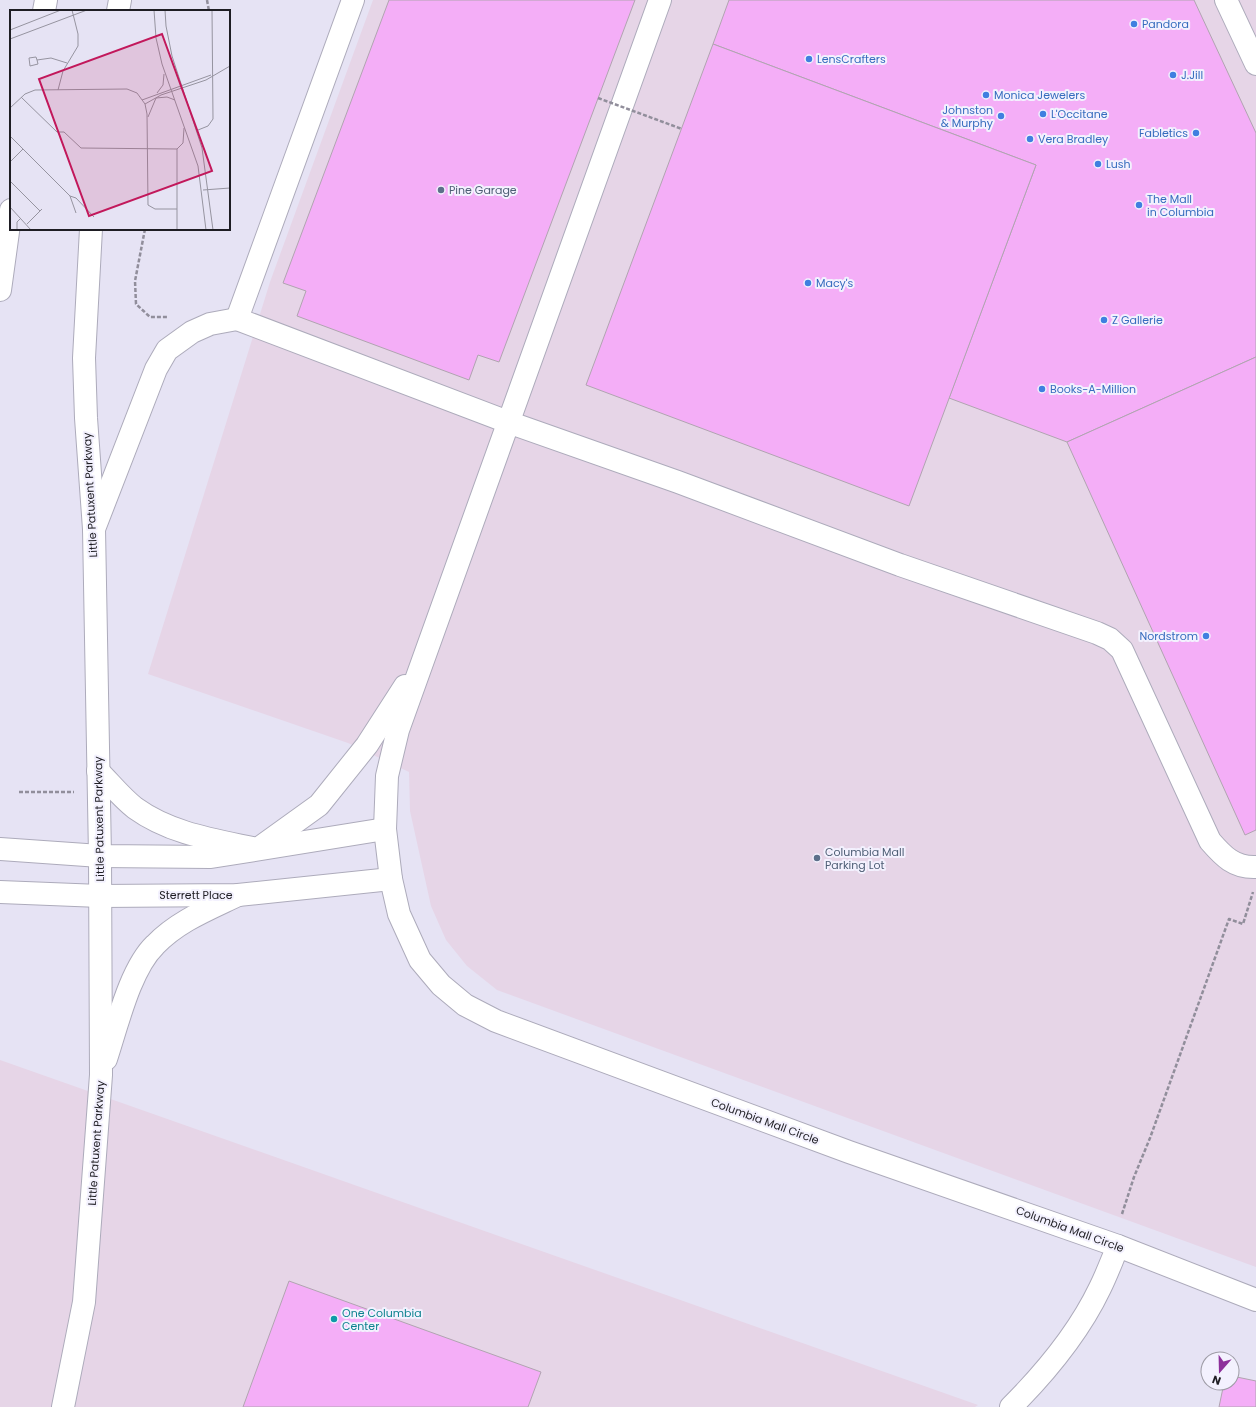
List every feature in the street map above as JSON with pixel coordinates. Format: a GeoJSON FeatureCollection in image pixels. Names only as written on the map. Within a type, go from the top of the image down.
{"type":"FeatureCollection","features":[{"type":"Feature","properties":{"kind":"street"},"geometry":{"type":"LineString","coordinates":[[44,10],[46,0]]}},
{"type":"Feature","properties":{"kind":"street"},"geometry":{"type":"LineString","coordinates":[[118,10],[120,0]]}},
{"type":"Feature","properties":{"kind":"street"},"geometry":{"type":"LineString","coordinates":[[237,319],[353,0]]}},
{"type":"Feature","properties":{"kind":"street"},"geometry":{"type":"LineString","coordinates":[[98,771],[134,807],[155,821],[189,835],[257,849],[319,805],[367,745],[429,648],[508,422],[660,0]]}},
{"type":"Feature","properties":{"kind":"street"},"geometry":{"type":"LineString","coordinates":[[1226,0],[1256,64]]}},
{"type":"Feature","properties":{"kind":"street"},"geometry":{"type":"LineString","coordinates":[[0,290],[10,217]]}},
{"type":"Feature","properties":{"kind":"street","name":"Little Patuxent Parkway"},"geometry":{"type":"LineString","coordinates":[[63,1407],[84,1302],[101,1076],[100,856],[94,530],[86,418],[84,358],[91,230]]}},
{"type":"Feature","properties":{"kind":"street"},"geometry":{"type":"LineString","coordinates":[[94,530],[156,369],[167,350],[192,332],[210,324],[237,319],[508,422],[685,484],[900,565],[1046,614],[1110,639],[1122,650],[1210,841],[1225,858],[1248,867],[1255,877]]}},
{"type":"Feature","properties":{"kind":"street","name":"Columbia Mall Circle"},"geometry":{"type":"LineString","coordinates":[[429,648],[398,730],[387,776],[385,829],[391,879],[399,914],[420,960],[442,985],[465,1005],[496,1021],[849,1152],[1118,1246],[1256,1300]]}},
{"type":"Feature","properties":{"kind":"street"},"geometry":{"type":"LineString","coordinates":[[0,849],[100,856],[211,857],[385,829]]}},
{"type":"Feature","properties":{"kind":"street","name":"Sterrett Place"},"geometry":{"type":"LineString","coordinates":[[0,892],[100,896],[238,895],[391,879]]}},
{"type":"Feature","properties":{"kind":"street"},"geometry":{"type":"LineString","coordinates":[[101,1076],[129,990],[140,966],[154,946],[172,929],[194,916],[238,895]]}},
{"type":"Feature","properties":{"kind":"street"},"geometry":{"type":"LineString","coordinates":[[1011,1407],[1040,1376],[1082,1320],[1100,1289],[1118,1246]]}},
{"type":"Feature","properties":{"kind":"path"},"geometry":{"type":"LineString","coordinates":[[207,0],[209,10]]}},
{"type":"Feature","properties":{"kind":"path"},"geometry":{"type":"LineString","coordinates":[[598,98],[682,129]]}},
{"type":"Feature","properties":{"kind":"path"},"geometry":{"type":"LineString","coordinates":[[145,230],[135,280],[136,304],[150,317],[179,317],[192,332]]}},
{"type":"Feature","properties":{"kind":"path"},"geometry":{"type":"LineString","coordinates":[[19,792],[78,792]]}},
{"type":"Feature","properties":{"kind":"path"},"geometry":{"type":"LineString","coordinates":[[1122,1214],[1136,1170],[1150,1138],[1229,919],[1243,924],[1255,877]]}},
{"type":"Feature","properties":{"kind":"shaded area"},"geometry":{"type":"Polygon","coordinates":[[[373,0],[1256,0],[1256,1267],[497,990],[467,966],[446,940],[431,906],[410,811],[409,772],[348,743],[148,674],[270,282],[373,0]]]}},
{"type":"Feature","properties":{"kind":"shaded area"},"geometry":{"type":"Polygon","coordinates":[[[0,1060],[978,1405],[975,1407],[0,1407],[0,1060]]]}},
{"type":"Feature","properties":{"kind":"building","name":"Pine Garage"},"geometry":{"type":"Polygon","coordinates":[[[389,0],[635,0],[499,362],[478,355],[469,380],[297,316],[306,291],[283,283],[389,0]]]}},
{"type":"Feature","properties":{"kind":"building","name":"The Mall in Columbia"},"geometry":{"type":"Polygon","coordinates":[[[729,0],[1194,0],[1256,133],[1256,357],[1067,442],[949,398],[1036,165],[713,44],[729,0]]]}},
{"type":"Feature","properties":{"kind":"building","name":"Macy's"},"geometry":{"type":"Polygon","coordinates":[[[713,44],[1036,165],[909,506],[586,385],[713,44]]]}},
{"type":"Feature","properties":{"kind":"building","name":"Nordstrom"},"geometry":{"type":"Polygon","coordinates":[[[1256,357],[1256,830],[1245,835],[1067,442],[1256,357]]]}},
{"type":"Feature","properties":{"kind":"building","name":"One Columbia Center"},"geometry":{"type":"Polygon","coordinates":[[[289,1281],[541,1372],[528,1407],[243,1407],[289,1281]]]}},
{"type":"Feature","properties":{"kind":"building"},"geometry":{"type":"Polygon","coordinates":[[[1240,1378],[1256,1381],[1256,1407],[1219,1407],[1222,1391],[1240,1391],[1240,1378]]]}},
{"type":"Feature","properties":{"kind":"place","name":"Pandora"},"geometry":{"type":"Point","coordinates":[1134,24]}},
{"type":"Feature","properties":{"kind":"place","name":"LensCrafters"},"geometry":{"type":"Point","coordinates":[809,59]}},
{"type":"Feature","properties":{"kind":"place","name":"J.Jill"},"geometry":{"type":"Point","coordinates":[1173,75]}},
{"type":"Feature","properties":{"kind":"place","name":"Monica Jewelers"},"geometry":{"type":"Point","coordinates":[986,95]}},
{"type":"Feature","properties":{"kind":"place","name":"L'Occitane"},"geometry":{"type":"Point","coordinates":[1043,114]}},
{"type":"Feature","properties":{"kind":"place","name":"Johnston & Murphy"},"geometry":{"type":"Point","coordinates":[1001,116]}},
{"type":"Feature","properties":{"kind":"place","name":"Fabletics"},"geometry":{"type":"Point","coordinates":[1196,133]}},
{"type":"Feature","properties":{"kind":"place","name":"Vera Bradley"},"geometry":{"type":"Point","coordinates":[1030,139]}},
{"type":"Feature","properties":{"kind":"place","name":"Lush"},"geometry":{"type":"Point","coordinates":[1098,164]}},
{"type":"Feature","properties":{"kind":"place","name":"Pine Garage"},"geometry":{"type":"Point","coordinates":[441,190]}},
{"type":"Feature","properties":{"kind":"place","name":"The Mall in Columbia"},"geometry":{"type":"Point","coordinates":[1139,205]}},
{"type":"Feature","properties":{"kind":"place","name":"Macy's"},"geometry":{"type":"Point","coordinates":[808,283]}},
{"type":"Feature","properties":{"kind":"place","name":"Z Gallerie"},"geometry":{"type":"Point","coordinates":[1104,320]}},
{"type":"Feature","properties":{"kind":"place","name":"Books-A-Million"},"geometry":{"type":"Point","coordinates":[1042,389]}},
{"type":"Feature","properties":{"kind":"place","name":"Nordstrom"},"geometry":{"type":"Point","coordinates":[1206,636]}},
{"type":"Feature","properties":{"kind":"place","name":"Columbia Mall Parking Lot"},"geometry":{"type":"Point","coordinates":[817,858]}},
{"type":"Feature","properties":{"kind":"place","name":"One Columbia Center"},"geometry":{"type":"Point","coordinates":[334,1319]}}]}
